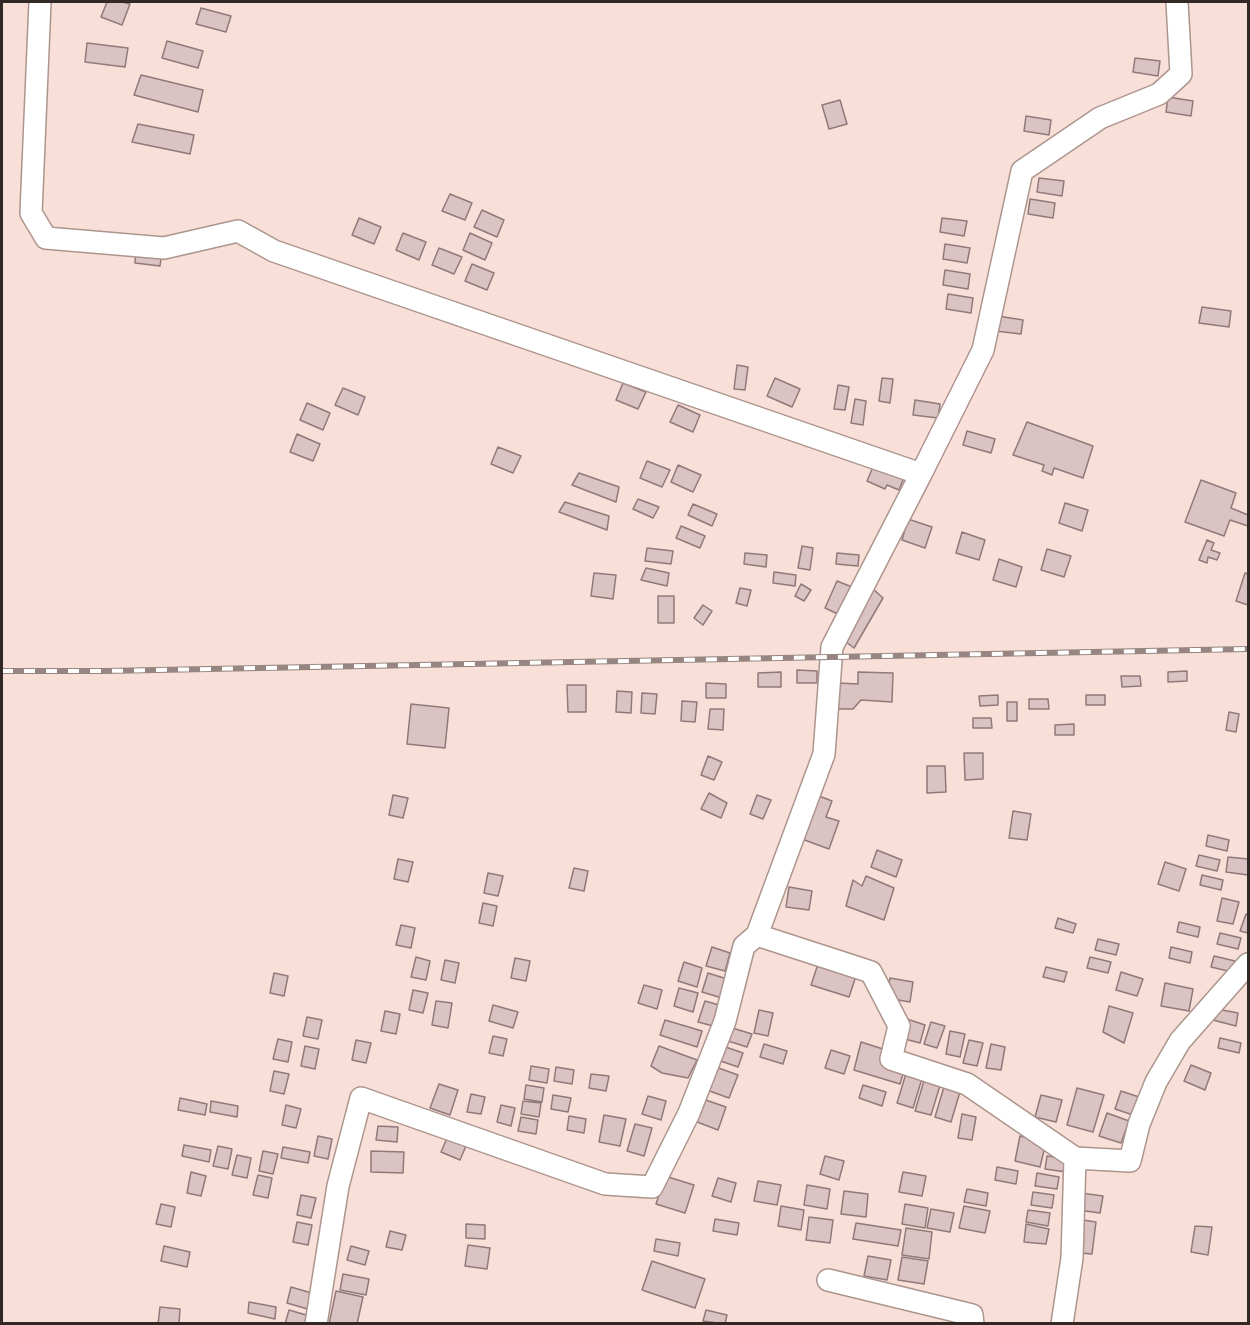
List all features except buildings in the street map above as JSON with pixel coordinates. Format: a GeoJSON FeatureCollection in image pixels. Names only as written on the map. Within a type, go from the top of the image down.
{"type":"FeatureCollection","features":[{"type":"Feature","properties":{"kind":"street"},"geometry":{"type":"LineString","coordinates":[[40,2],[31,213],[46,238],[164,248],[238,231],[274,251],[921,474]]}},
{"type":"Feature","properties":{"kind":"street"},"geometry":{"type":"LineString","coordinates":[[316,1323],[338,1186],[361,1098],[605,1184],[652,1187],[689,1113],[721,1032],[744,946],[757,935],[824,754],[832,647],[983,350],[1022,171],[1100,118],[1159,94],[1181,74],[1178,2]]}},
{"type":"Feature","properties":{"kind":"street"},"geometry":{"type":"LineString","coordinates":[[757,935],[871,972],[899,1026],[891,1059],[967,1084],[1075,1158],[1131,1161],[1139,1124],[1156,1082],[1174,1051],[1180,1041],[1248,964]]}},
{"type":"Feature","properties":{"kind":"street"},"geometry":{"type":"LineString","coordinates":[[1062,1323],[1072,1258],[1075,1158]]}},
{"type":"Feature","properties":{"kind":"street"},"geometry":{"type":"LineString","coordinates":[[828,1280],[972,1315],[973,1323]]}},
{"type":"Feature","properties":{"kind":"railway"},"geometry":{"type":"LineString","coordinates":[[2,671],[105,671],[1248,649]]}}]}
